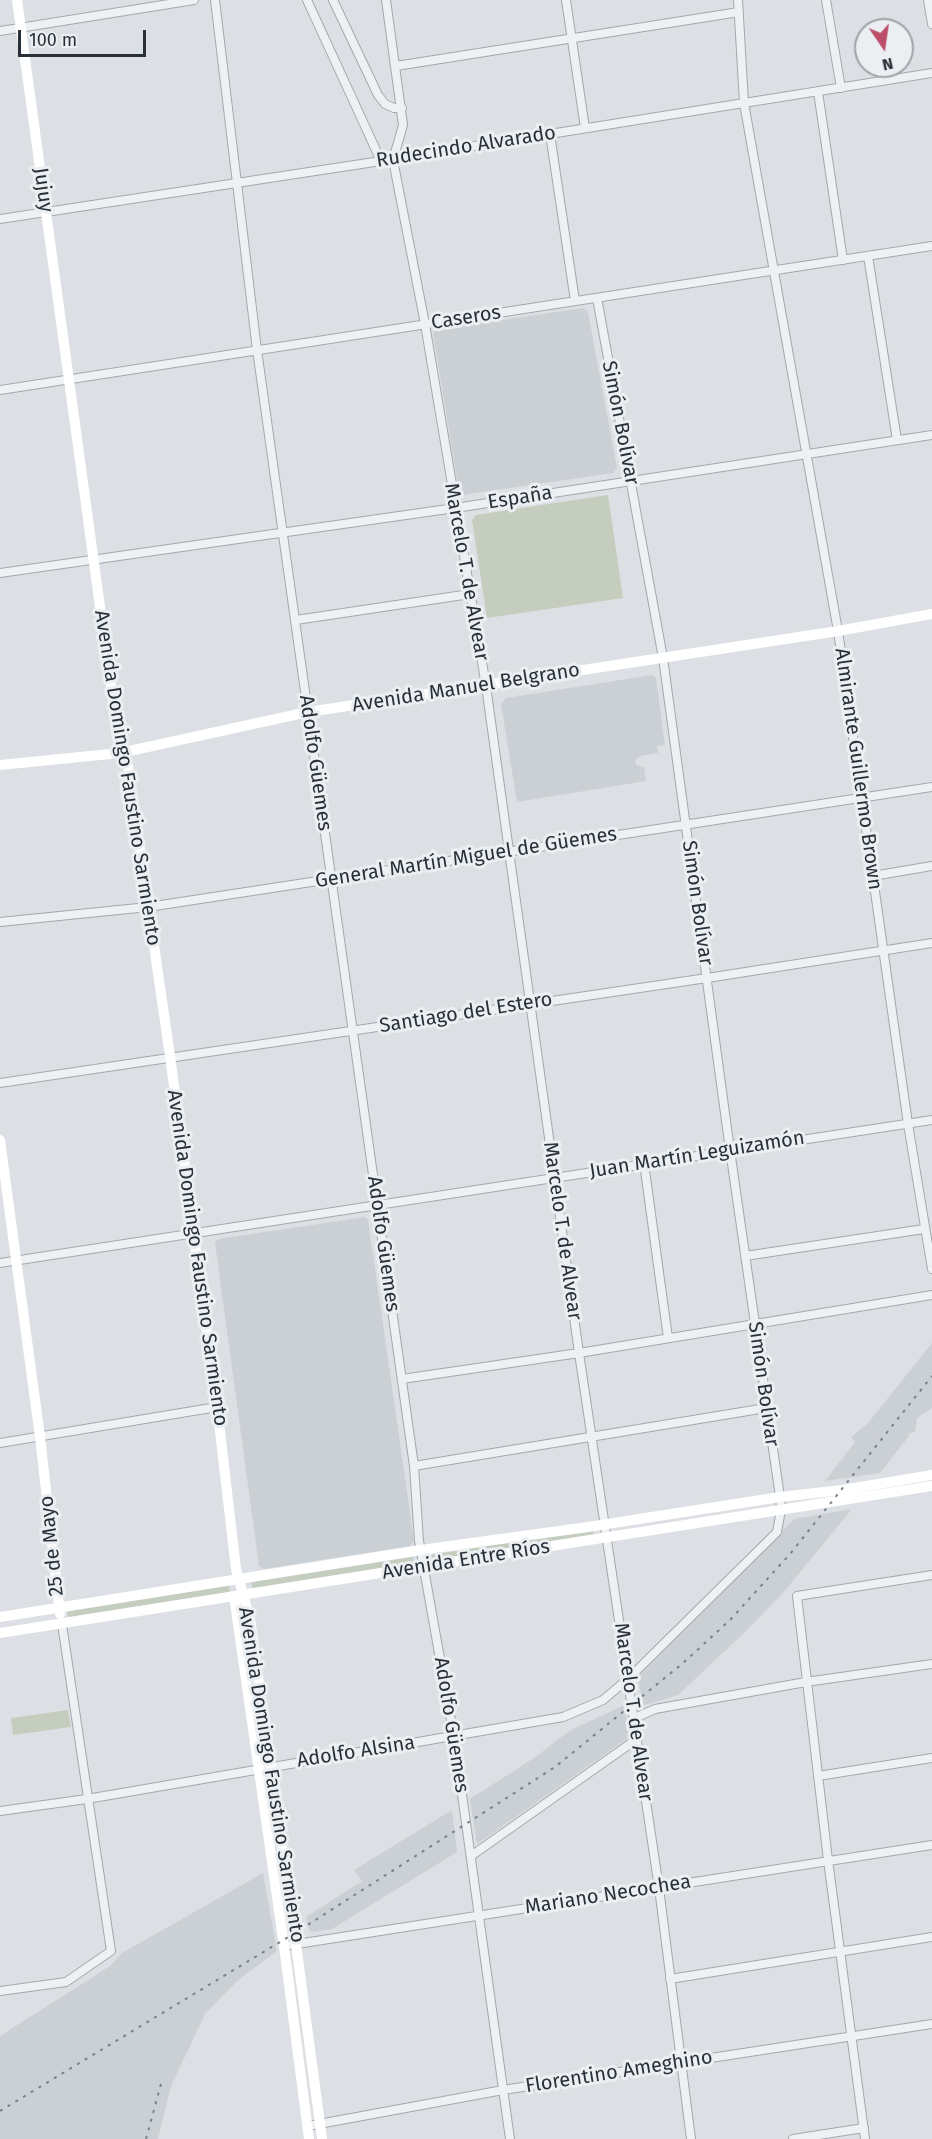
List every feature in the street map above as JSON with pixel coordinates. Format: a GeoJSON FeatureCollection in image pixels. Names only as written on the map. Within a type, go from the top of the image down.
{"type":"FeatureCollection","features":[{"type":"Feature","properties":{"kind":"main road","name":"Jujuy"},"geometry":{"type":"LineString","coordinates":[[17,0],[68,379]]}},
{"type":"Feature","properties":{"kind":"main road","name":"Avenida Domingo Faustino Sarmiento"},"geometry":{"type":"LineString","coordinates":[[68,379],[120,753],[128,766],[170,1056],[217,1407],[258,1768],[309,2139]]}},
{"type":"Feature","properties":{"kind":"main road","name":"Avenida Manuel Belgrano"},"geometry":{"type":"LineString","coordinates":[[0,765],[120,753],[308,712],[838,631],[932,614]]}},
{"type":"Feature","properties":{"kind":"main road","name":"25 de Mayo"},"geometry":{"type":"LineString","coordinates":[[0,1140],[40,1437],[62,1624]]}},
{"type":"Feature","properties":{"kind":"main road","name":"Avenida Entre Ríos"},"geometry":{"type":"LineString","coordinates":[[0,1633],[781,1510],[932,1475]]}},
{"type":"Feature","properties":{"kind":"main road","name":"Avenida Entre Ríos"},"geometry":{"type":"LineString","coordinates":[[0,1617],[421,1550],[605,1525],[780,1497],[932,1486]]}},
{"type":"Feature","properties":{"kind":"main road","name":"Avenida Domingo Faustino Sarmiento"},"geometry":{"type":"LineString","coordinates":[[238,1595],[249,1619],[322,2139]]}},
{"type":"Feature","properties":{"kind":"street"},"geometry":{"type":"LineString","coordinates":[[0,31],[194,0]]}},
{"type":"Feature","properties":{"kind":"street","name":"Adolfo Güemes"},"geometry":{"type":"LineString","coordinates":[[215,0],[257,350],[414,1466],[421,1550],[454,1737],[510,2139]]}},
{"type":"Feature","properties":{"kind":"street"},"geometry":{"type":"LineString","coordinates":[[307,0],[381,161]]}},
{"type":"Feature","properties":{"kind":"street"},"geometry":{"type":"LineString","coordinates":[[333,0],[378,95],[385,104],[394,108],[402,108]]}},
{"type":"Feature","properties":{"kind":"street"},"geometry":{"type":"LineString","coordinates":[[386,0],[403,125],[393,160]]}},
{"type":"Feature","properties":{"kind":"street"},"geometry":{"type":"LineString","coordinates":[[566,0],[585,128]]}},
{"type":"Feature","properties":{"kind":"street","name":"Almirante Guillermo Brown"},"geometry":{"type":"LineString","coordinates":[[738,0],[744,103],[838,631],[908,1124],[932,1269]]}},
{"type":"Feature","properties":{"kind":"street"},"geometry":{"type":"LineString","coordinates":[[826,0],[841,88]]}},
{"type":"Feature","properties":{"kind":"street"},"geometry":{"type":"LineString","coordinates":[[928,0],[932,24]]}},
{"type":"Feature","properties":{"kind":"street"},"geometry":{"type":"LineString","coordinates":[[396,66],[739,12]]}},
{"type":"Feature","properties":{"kind":"street","name":"Rudecindo Alvarado"},"geometry":{"type":"LineString","coordinates":[[0,219],[393,160],[932,73]]}},
{"type":"Feature","properties":{"kind":"street"},"geometry":{"type":"LineString","coordinates":[[818,92],[843,260]]}},
{"type":"Feature","properties":{"kind":"street"},"geometry":{"type":"LineString","coordinates":[[550,134],[575,301]]}},
{"type":"Feature","properties":{"kind":"street","name":"Marcelo T. de Alvear"},"geometry":{"type":"LineString","coordinates":[[393,160],[425,324],[486,686],[579,1353],[638,1739],[691,2139]]}},
{"type":"Feature","properties":{"kind":"street","name":"Caseros"},"geometry":{"type":"LineString","coordinates":[[0,390],[932,246]]}},
{"type":"Feature","properties":{"kind":"street"},"geometry":{"type":"LineString","coordinates":[[868,256],[897,440]]}},
{"type":"Feature","properties":{"kind":"street","name":"Simón Bolívar"},"geometry":{"type":"LineString","coordinates":[[597,298],[663,658],[781,1510]]}},
{"type":"Feature","properties":{"kind":"street","name":"España"},"geometry":{"type":"LineString","coordinates":[[0,573],[455,508],[932,435]]}},
{"type":"Feature","properties":{"kind":"street"},"geometry":{"type":"LineString","coordinates":[[296,620],[470,594]]}},
{"type":"Feature","properties":{"kind":"street","name":"General Martín Miguel de Güemes"},"geometry":{"type":"LineString","coordinates":[[0,922],[148,907],[932,788]]}},
{"type":"Feature","properties":{"kind":"street"},"geometry":{"type":"LineString","coordinates":[[873,876],[932,866]]}},
{"type":"Feature","properties":{"kind":"street","name":"Santiago del Estero"},"geometry":{"type":"LineString","coordinates":[[0,1083],[932,943]]}},
{"type":"Feature","properties":{"kind":"street","name":"Juan Martín Leguizamón"},"geometry":{"type":"LineString","coordinates":[[0,1263],[932,1120]]}},
{"type":"Feature","properties":{"kind":"street"},"geometry":{"type":"LineString","coordinates":[[644,1163],[668,1338]]}},
{"type":"Feature","properties":{"kind":"street"},"geometry":{"type":"LineString","coordinates":[[745,1256],[924,1229]]}},
{"type":"Feature","properties":{"kind":"street"},"geometry":{"type":"LineString","coordinates":[[402,1379],[579,1353],[932,1295]]}},
{"type":"Feature","properties":{"kind":"street"},"geometry":{"type":"LineString","coordinates":[[0,1443],[217,1407]]}},
{"type":"Feature","properties":{"kind":"street"},"geometry":{"type":"LineString","coordinates":[[414,1466],[766,1408]]}},
{"type":"Feature","properties":{"kind":"street","name":"Adolfo Alsina"},"geometry":{"type":"LineString","coordinates":[[0,1811],[87,1799],[258,1768],[554,1720],[582,1710],[603,1700],[629,1678],[777,1532],[781,1510]]}},
{"type":"Feature","properties":{"kind":"street"},"geometry":{"type":"LineString","coordinates":[[865,2139],[828,1860],[797,1596],[932,1575]]}},
{"type":"Feature","properties":{"kind":"street","name":"25 de Mayo"},"geometry":{"type":"LineString","coordinates":[[0,1992],[66,1982],[111,1951],[62,1624]]}},
{"type":"Feature","properties":{"kind":"street"},"geometry":{"type":"LineString","coordinates":[[634,1718],[655,1709],[806,1682],[932,1664]]}},
{"type":"Feature","properties":{"kind":"street"},"geometry":{"type":"LineString","coordinates":[[471,1856],[638,1739]]}},
{"type":"Feature","properties":{"kind":"street"},"geometry":{"type":"LineString","coordinates":[[818,1776],[932,1758]]}},
{"type":"Feature","properties":{"kind":"street","name":"Mariano Necochea"},"geometry":{"type":"LineString","coordinates":[[284,1946],[932,1845]]}},
{"type":"Feature","properties":{"kind":"street"},"geometry":{"type":"LineString","coordinates":[[670,1979],[932,1937]]}},
{"type":"Feature","properties":{"kind":"street","name":"Florentino Ameghino"},"geometry":{"type":"LineString","coordinates":[[308,2126],[503,2090],[932,2025]]}},
{"type":"Feature","properties":{"kind":"street"},"geometry":{"type":"LineString","coordinates":[[794,2139],[864,2128]]}},
{"type":"Feature","properties":{"kind":"shaded area"},"geometry":{"type":"Polygon","coordinates":[[[583,308],[588,312],[617,468],[613,473],[462,495],[459,492],[433,333],[436,330],[583,308]]]}},
{"type":"Feature","properties":{"kind":"shaded area"},"geometry":{"type":"Polygon","coordinates":[[[652,675],[656,678],[665,745],[657,746],[658,753],[640,756],[635,760],[636,765],[644,767],[646,781],[517,802],[501,704],[506,698],[652,675]]]}},
{"type":"Feature","properties":{"kind":"shaded area"},"geometry":{"type":"Polygon","coordinates":[[[365,1217],[368,1220],[414,1541],[410,1546],[264,1569],[259,1566],[215,1243],[218,1239],[365,1217]]]}},
{"type":"Feature","properties":{"kind":"shaded area"},"geometry":{"type":"Polygon","coordinates":[[[932,1343],[932,1408],[917,1418],[915,1432],[909,1433],[880,1473],[825,1481],[855,1442],[851,1437],[868,1423],[932,1343]]]}},
{"type":"Feature","properties":{"kind":"shaded area"},"geometry":{"type":"Polygon","coordinates":[[[852,1509],[783,1593],[743,1634],[678,1695],[644,1705],[637,1678],[794,1519],[852,1509]]]}},
{"type":"Feature","properties":{"kind":"shaded area"},"geometry":{"type":"Polygon","coordinates":[[[624,1705],[631,1736],[477,1844],[470,1799],[534,1758],[569,1731],[624,1705]]]}},
{"type":"Feature","properties":{"kind":"shaded area"},"geometry":{"type":"Polygon","coordinates":[[[452,1810],[457,1852],[332,1929],[310,1932],[306,1917],[362,1881],[354,1870],[452,1810]]]}},
{"type":"Feature","properties":{"kind":"shaded area"},"geometry":{"type":"Polygon","coordinates":[[[263,1873],[277,1951],[237,1981],[205,2014],[171,2086],[158,2139],[0,2139],[0,2036],[110,1966],[122,1953],[263,1873]]]}},
{"type":"Feature","properties":{"kind":"green space"},"geometry":{"type":"Polygon","coordinates":[[[608,495],[623,598],[487,618],[472,520],[476,515],[608,495]]]}},
{"type":"Feature","properties":{"kind":"green space"},"geometry":{"type":"Polygon","coordinates":[[[593,1529],[594,1536],[432,1561],[431,1555],[593,1529]]]}},
{"type":"Feature","properties":{"kind":"green space"},"geometry":{"type":"Polygon","coordinates":[[[413,1557],[414,1563],[253,1589],[251,1582],[413,1557]]]}},
{"type":"Feature","properties":{"kind":"green space"},"geometry":{"type":"Polygon","coordinates":[[[229,1585],[230,1592],[68,1617],[67,1611],[229,1585]]]}},
{"type":"Feature","properties":{"kind":"green space"},"geometry":{"type":"Polygon","coordinates":[[[68,1710],[71,1727],[13,1735],[11,1718],[68,1710]]]}},
{"type":"Feature","properties":{"kind":"railway"},"geometry":{"type":"LineString","coordinates":[[0,2111],[295,1933],[555,1767],[682,1664],[730,1620],[790,1554],[932,1376]]}},
{"type":"Feature","properties":{"kind":"railway"},"geometry":{"type":"LineString","coordinates":[[146,2139],[161,2084]]}}]}
